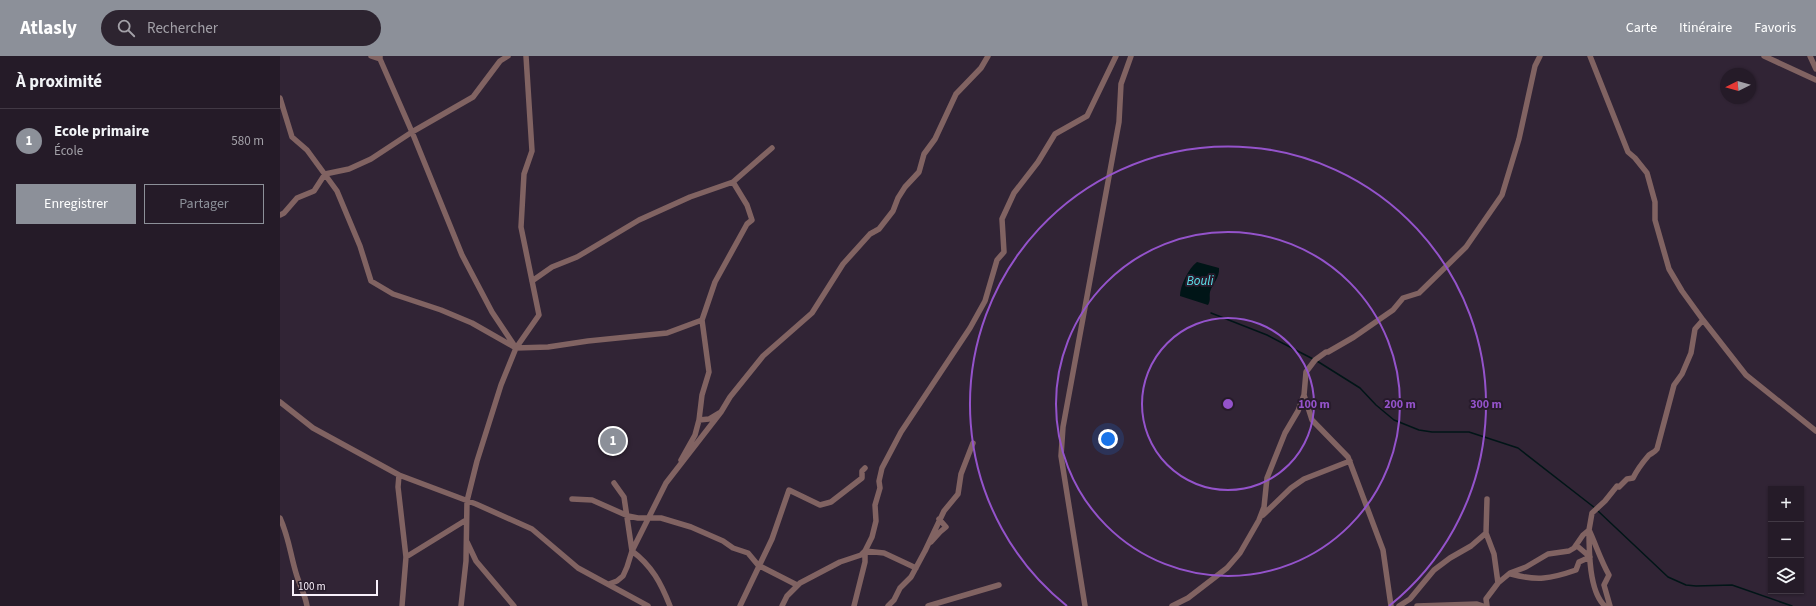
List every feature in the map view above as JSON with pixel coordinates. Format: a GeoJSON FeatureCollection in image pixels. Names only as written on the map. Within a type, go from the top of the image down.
{"type":"FeatureCollection","features":[{"type":"Feature","properties":{"kind":"street"},"geometry":{"type":"LineString","coordinates":[[371,56],[380,58],[462,255],[492,312],[516,348]]}},
{"type":"Feature","properties":{"kind":"street"},"geometry":{"type":"LineString","coordinates":[[280,215],[284,213],[298,198],[314,191],[325,174],[349,169],[371,159],[412,132],[474,97],[500,61],[508,56]]}},
{"type":"Feature","properties":{"kind":"street"},"geometry":{"type":"LineString","coordinates":[[461,606],[466,561],[467,501],[477,461],[501,385],[516,348],[539,315],[521,227],[524,174],[532,151],[526,56]]}},
{"type":"Feature","properties":{"kind":"street"},"geometry":{"type":"LineString","coordinates":[[678,466],[689,454],[721,412],[730,397],[763,356],[812,313],[843,264],[870,234],[879,229],[893,212],[898,198],[905,187],[919,172],[924,154],[935,139],[956,94],[981,68],[988,56]]}},
{"type":"Feature","properties":{"kind":"street"},"geometry":{"type":"LineString","coordinates":[[782,606],[787,596],[797,585],[840,562],[861,555],[865,551],[872,537],[876,521],[875,505],[880,488],[879,481],[882,468],[901,432],[970,328],[985,301],[997,260],[1004,252],[1002,219],[1014,193],[1038,162],[1055,134],[1086,116],[1116,56]]}},
{"type":"Feature","properties":{"kind":"street"},"geometry":{"type":"LineString","coordinates":[[1085,606],[1061,456],[1063,427],[1119,122],[1121,84],[1131,56]]}},
{"type":"Feature","properties":{"kind":"street"},"geometry":{"type":"LineString","coordinates":[[1172,606],[1188,598],[1227,568],[1240,553],[1259,520],[1264,507],[1267,478],[1285,433],[1298,412],[1304,395],[1306,372],[1315,360],[1326,352],[1354,337],[1393,310],[1403,298],[1419,293],[1466,247],[1502,195],[1518,139],[1535,66],[1540,56]]}},
{"type":"Feature","properties":{"kind":"street"},"geometry":{"type":"LineString","coordinates":[[1590,56],[1628,152],[1636,158],[1647,173],[1655,202],[1655,220],[1669,269],[1682,291],[1746,375],[1816,431]]}},
{"type":"Feature","properties":{"kind":"street"},"geometry":{"type":"LineString","coordinates":[[1764,56],[1816,80]]}},
{"type":"Feature","properties":{"kind":"street"},"geometry":{"type":"LineString","coordinates":[[1810,56],[1816,69]]}},
{"type":"Feature","properties":{"kind":"street"},"geometry":{"type":"LineString","coordinates":[[280,98],[292,137],[307,150],[337,191],[347,213],[371,281],[393,294],[441,310],[472,323],[516,348],[548,347],[588,341],[667,334],[702,320]]}},
{"type":"Feature","properties":{"kind":"street"},"geometry":{"type":"LineString","coordinates":[[532,281],[552,267],[577,257],[640,220],[690,197],[733,182],[772,148]]}},
{"type":"Feature","properties":{"kind":"street"},"geometry":{"type":"LineString","coordinates":[[609,584],[617,581],[623,576],[632,550],[648,518],[666,483],[678,466],[695,435],[699,420],[702,395],[708,372],[702,320],[715,282],[747,224],[752,220],[747,205],[733,182]]}},
{"type":"Feature","properties":{"kind":"street"},"geometry":{"type":"LineString","coordinates":[[1605,606],[1597,597],[1590,557],[1589,530],[1592,513],[1605,501],[1617,486],[1619,487],[1627,479],[1633,478],[1645,460],[1657,449],[1674,384],[1682,374],[1691,353],[1695,329],[1703,320]]}},
{"type":"Feature","properties":{"kind":"street"},"geometry":{"type":"LineString","coordinates":[[1304,395],[1312,420],[1348,457],[1383,550],[1391,606]]}},
{"type":"Feature","properties":{"kind":"street"},"geometry":{"type":"LineString","coordinates":[[280,402],[313,428],[399,475],[467,501],[532,529],[578,568],[645,605]]}},
{"type":"Feature","properties":{"kind":"street"},"geometry":{"type":"LineString","coordinates":[[699,420],[709,419],[721,412]]}},
{"type":"Feature","properties":{"kind":"street"},"geometry":{"type":"LineString","coordinates":[[888,606],[894,600],[900,588],[911,577],[925,551],[939,519],[958,494],[961,474],[973,443]]}},
{"type":"Feature","properties":{"kind":"street"},"geometry":{"type":"LineString","coordinates":[[1259,520],[1270,507],[1304,479],[1350,462]]}},
{"type":"Feature","properties":{"kind":"street"},"geometry":{"type":"LineString","coordinates":[[740,606],[758,565],[772,539],[789,490],[820,505],[831,502],[862,478],[862,471],[865,468]]}},
{"type":"Feature","properties":{"kind":"street"},"geometry":{"type":"LineString","coordinates":[[399,475],[398,487],[406,557],[402,606]]}},
{"type":"Feature","properties":{"kind":"street"},"geometry":{"type":"LineString","coordinates":[[614,483],[624,497],[632,550],[645,560],[663,587],[670,606]]}},
{"type":"Feature","properties":{"kind":"street"},"geometry":{"type":"LineString","coordinates":[[572,499],[592,500],[628,516],[671,520],[691,527],[723,541],[733,548],[748,553],[758,565],[797,585]]}},
{"type":"Feature","properties":{"kind":"street"},"geometry":{"type":"LineString","coordinates":[[1486,499],[1486,533],[1494,554],[1498,583]]}},
{"type":"Feature","properties":{"kind":"street"},"geometry":{"type":"LineString","coordinates":[[280,518],[288,535],[296,573],[304,590],[307,606]]}},
{"type":"Feature","properties":{"kind":"street"},"geometry":{"type":"LineString","coordinates":[[925,551],[940,532],[946,527],[939,519]]}},
{"type":"Feature","properties":{"kind":"street"},"geometry":{"type":"LineString","coordinates":[[406,557],[466,520]]}},
{"type":"Feature","properties":{"kind":"street"},"geometry":{"type":"LineString","coordinates":[[1487,606],[1486,599],[1498,583],[1510,573],[1526,568],[1548,554],[1569,551],[1589,530]]}},
{"type":"Feature","properties":{"kind":"street"},"geometry":{"type":"LineString","coordinates":[[1589,530],[1598,551],[1600,561],[1608,575],[1604,585],[1610,606]]}},
{"type":"Feature","properties":{"kind":"street"},"geometry":{"type":"LineString","coordinates":[[1399,606],[1410,598],[1434,570],[1450,558],[1471,546],[1486,533]]}},
{"type":"Feature","properties":{"kind":"street"},"geometry":{"type":"LineString","coordinates":[[466,540],[476,561],[514,606]]}},
{"type":"Feature","properties":{"kind":"street"},"geometry":{"type":"LineString","coordinates":[[1576,545],[1590,557]]}},
{"type":"Feature","properties":{"kind":"street"},"geometry":{"type":"LineString","coordinates":[[865,551],[884,553],[916,568]]}},
{"type":"Feature","properties":{"kind":"street"},"geometry":{"type":"LineString","coordinates":[[854,606],[865,562],[865,551]]}},
{"type":"Feature","properties":{"kind":"street"},"geometry":{"type":"LineString","coordinates":[[1510,573],[1530,579],[1551,577],[1576,570],[1579,562],[1590,557]]}},
{"type":"Feature","properties":{"kind":"street"},"geometry":{"type":"LineString","coordinates":[[928,606],[999,585]]}},
{"type":"Feature","properties":{"kind":"street"},"geometry":{"type":"LineString","coordinates":[[1417,606],[1477,604],[1483,606]]}},
{"type":"Feature","properties":{"kind":"water","name":"Bouli"},"geometry":{"type":"Polygon","coordinates":[[[1197,262],[1219,268],[1217,278],[1210,292],[1210,300],[1208,305],[1180,296],[1181,287],[1185,278],[1197,262]]]}},
{"type":"Feature","properties":{"kind":"waterway"},"geometry":{"type":"LineString","coordinates":[[1211,313],[1267,335],[1313,359]]}},
{"type":"Feature","properties":{"kind":"waterway"},"geometry":{"type":"LineString","coordinates":[[1317,361],[1360,388],[1376,405],[1394,420],[1419,430],[1432,432],[1469,432],[1518,448],[1595,508]]}},
{"type":"Feature","properties":{"kind":"waterway"},"geometry":{"type":"LineString","coordinates":[[1598,511],[1668,577],[1686,585],[1732,585],[1792,606]]}},
{"type":"Feature","properties":{"kind":"place","name":"Ecole primaire"},"geometry":{"type":"Point","coordinates":[613,441]}}]}
